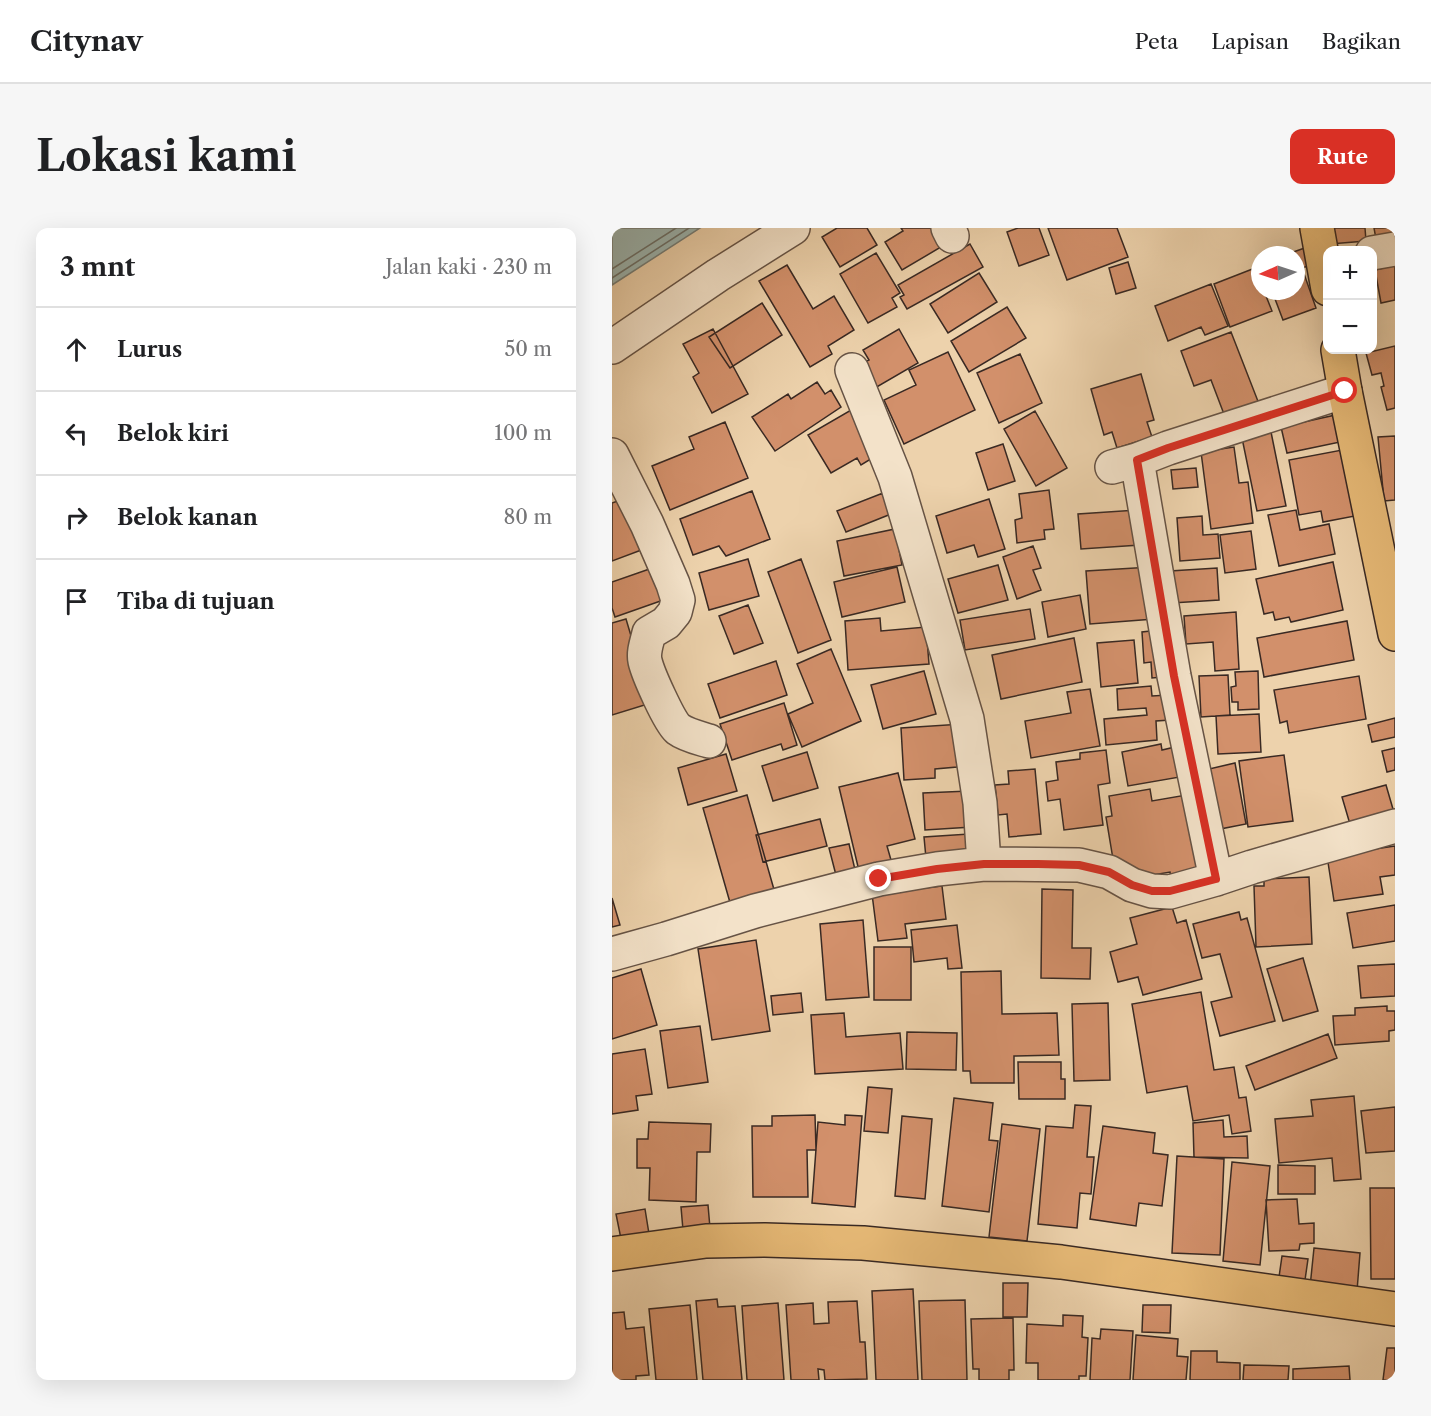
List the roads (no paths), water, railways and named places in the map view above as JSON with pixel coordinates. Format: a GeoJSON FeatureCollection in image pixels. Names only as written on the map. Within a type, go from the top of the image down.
{"type":"FeatureCollection","features":[{"type":"Feature","properties":{"kind":"highway"},"geometry":{"type":"LineString","coordinates":[[1317,228],[1323,257]]}},
{"type":"Feature","properties":{"kind":"highway"},"geometry":{"type":"LineString","coordinates":[[1339,354],[1395,633]]}},
{"type":"Feature","properties":{"kind":"highway"},"geometry":{"type":"LineString","coordinates":[[612,1254],[706,1241],[815,1240],[864,1243],[1061,1262],[1395,1309]]}},
{"type":"Feature","properties":{"kind":"street"},"geometry":{"type":"LineString","coordinates":[[612,347],[718,275],[793,228]]}},
{"type":"Feature","properties":{"kind":"street"},"geometry":{"type":"LineString","coordinates":[[1377,252],[1395,249]]}},
{"type":"Feature","properties":{"kind":"street"},"geometry":{"type":"LineString","coordinates":[[852,370],[895,477],[967,719],[980,803],[984,864]]}},
{"type":"Feature","properties":{"kind":"street"},"geometry":{"type":"LineString","coordinates":[[1216,879],[1174,676],[1124,464],[1345,391]]}},
{"type":"Feature","properties":{"kind":"street"},"geometry":{"type":"LineString","coordinates":[[612,455],[647,524],[678,600],[675,612],[666,623],[649,633],[645,660],[651,678],[672,722],[679,729],[709,741]]}},
{"type":"Feature","properties":{"kind":"street"},"geometry":{"type":"LineString","coordinates":[[612,954],[755,911],[879,879],[937,869],[984,864],[1079,865],[1109,872],[1132,885],[1152,891],[1170,891],[1395,826]]}},
{"type":"Feature","properties":{"kind":"water"},"geometry":{"type":"Polygon","coordinates":[[[612,228],[700,228],[612,285],[612,228]]]}}]}
